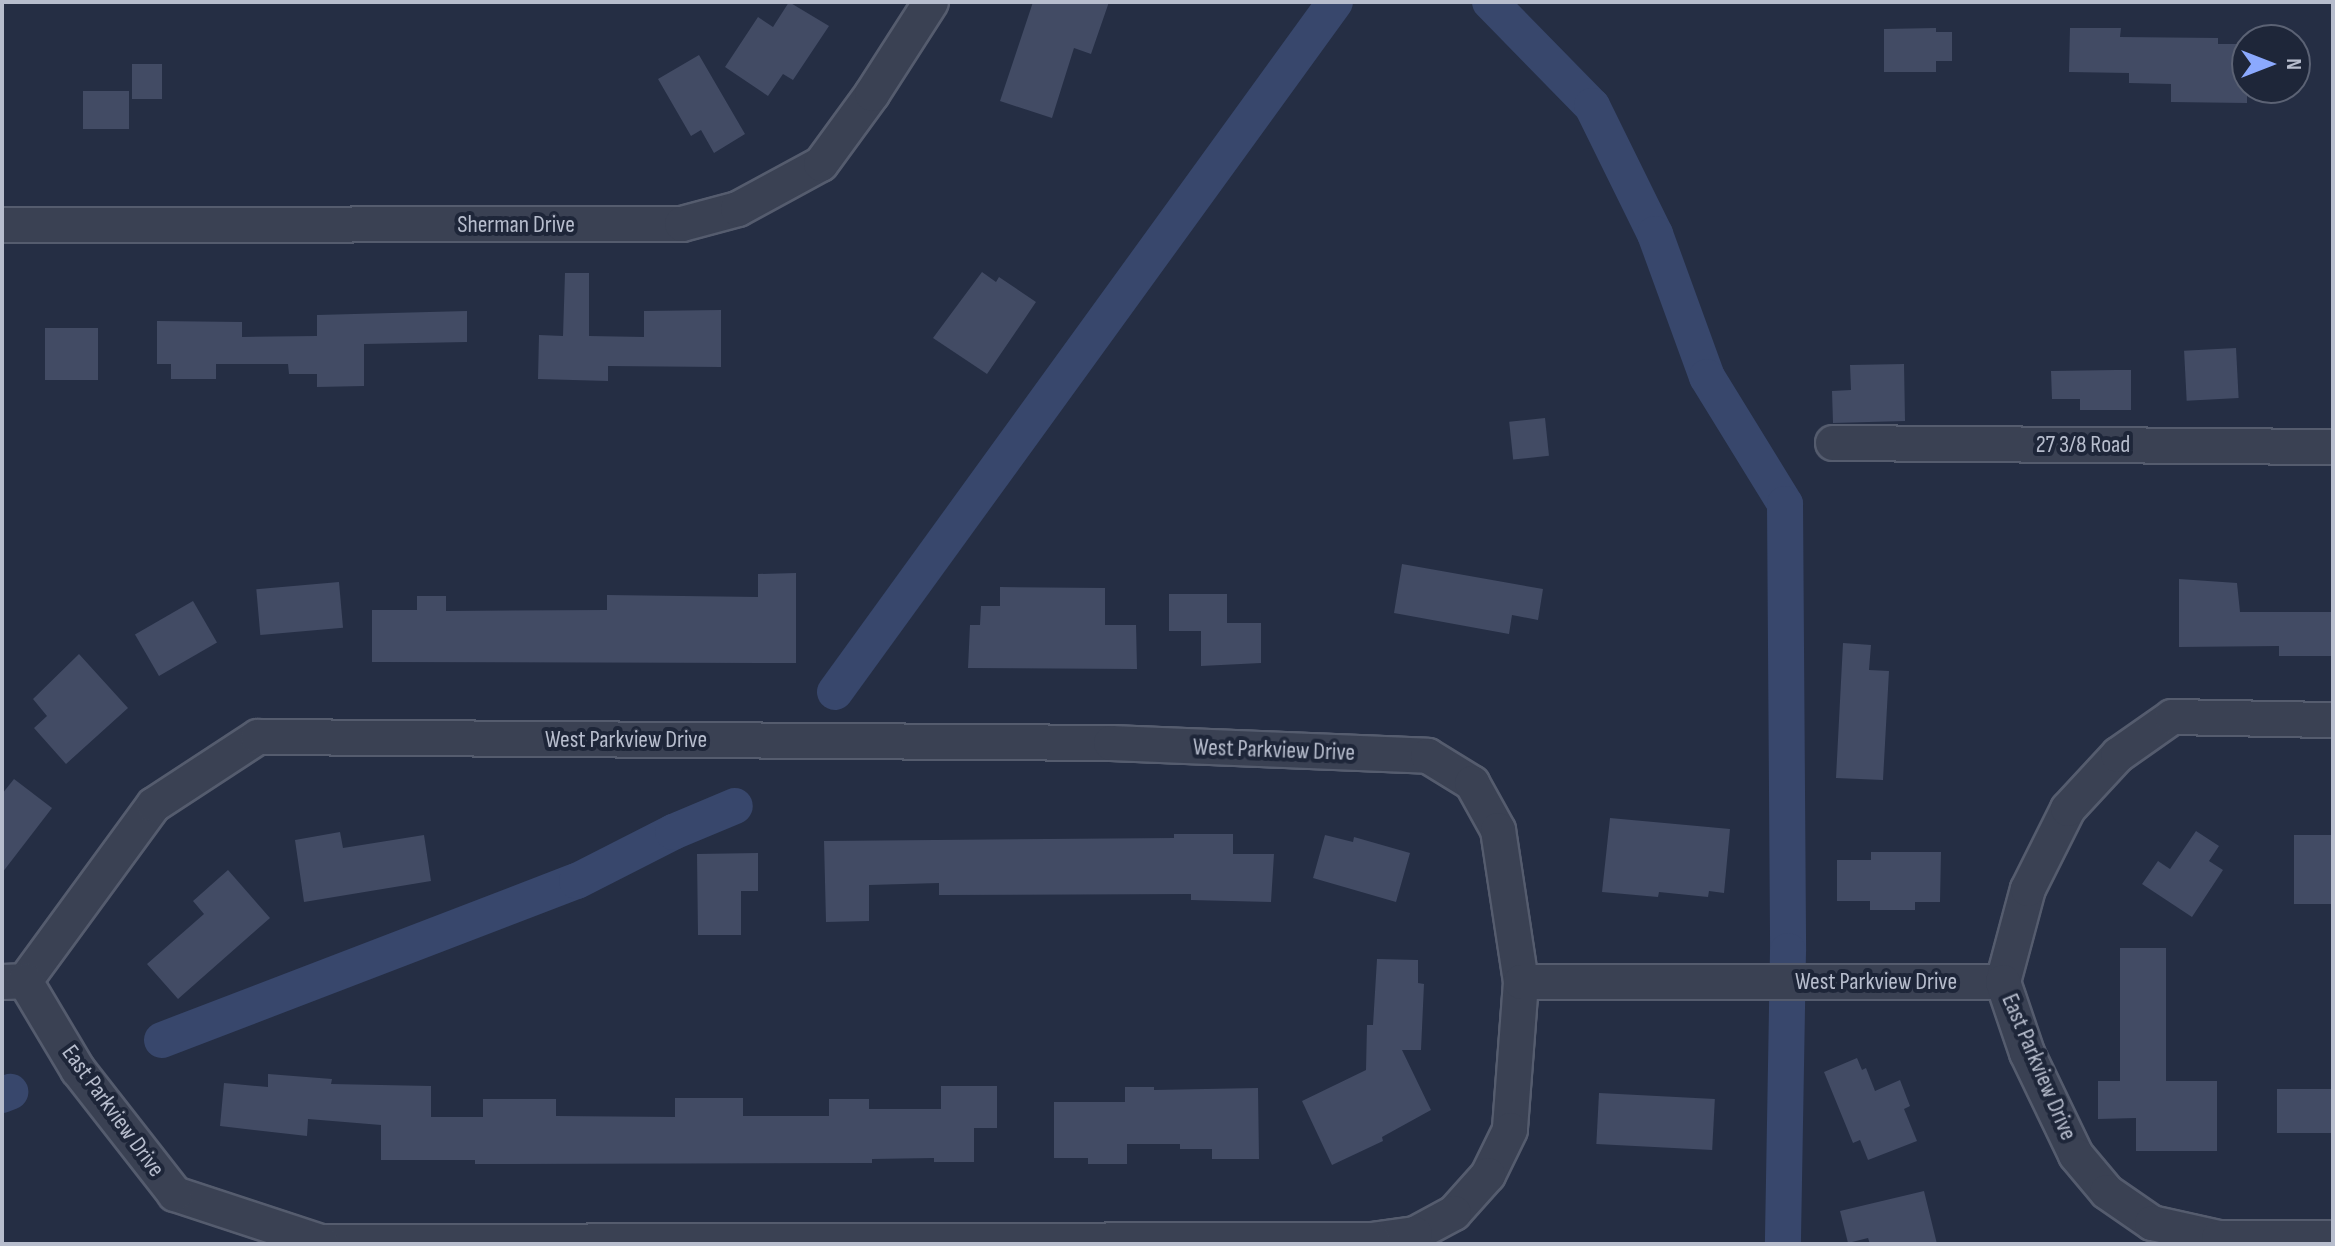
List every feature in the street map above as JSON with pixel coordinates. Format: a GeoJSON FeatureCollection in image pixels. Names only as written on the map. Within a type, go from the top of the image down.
{"type":"FeatureCollection","features":[{"type":"Feature","properties":{"kind":"street","name":"Sherman Drive"},"geometry":{"type":"LineString","coordinates":[[2,225],[682,224],[738,209],[821,164],[872,94],[931,2]]}},
{"type":"Feature","properties":{"kind":"street","name":"27 3/8 Road"},"geometry":{"type":"LineString","coordinates":[[1833,443],[2333,447]]}},
{"type":"Feature","properties":{"kind":"street"},"geometry":{"type":"LineString","coordinates":[[2003,982],[2028,889],[2068,809],[2118,755],[2172,717],[2333,720]]}},
{"type":"Feature","properties":{"kind":"street","name":"West Parkview Drive"},"geometry":{"type":"LineString","coordinates":[[14,981],[154,805],[258,737],[1111,743],[1428,756],[1472,783],[1498,830],[1521,982],[2003,982]]}},
{"type":"Feature","properties":{"kind":"street","name":"East Parkview Drive"},"geometry":{"type":"LineString","coordinates":[[14,981],[78,1070],[175,1194],[321,1242],[1373,1240],[1415,1234],[1454,1213],[1488,1175],[1510,1130],[1521,982]]}},
{"type":"Feature","properties":{"kind":"street","name":"East Parkview Drive"},"geometry":{"type":"LineString","coordinates":[[2003,982],[2027,1053],[2076,1155],[2107,1192],[2152,1223],[2219,1238],[2333,1238]]}},
{"type":"Feature","properties":{"kind":"building"},"geometry":{"type":"Polygon","coordinates":[[[789,2],[829,26],[793,80],[783,74],[768,96],[725,67],[758,17],[773,27],[789,2]]]}},
{"type":"Feature","properties":{"kind":"building"},"geometry":{"type":"Polygon","coordinates":[[[1033,2],[1109,2],[1091,54],[1074,48],[1052,118],[1000,101],[1033,2]]]}},
{"type":"Feature","properties":{"kind":"building"},"geometry":{"type":"Polygon","coordinates":[[[1936,28],[1936,32],[1952,32],[1952,61],[1936,61],[1936,72],[1884,72],[1884,29],[1936,28]]]}},
{"type":"Feature","properties":{"kind":"building"},"geometry":{"type":"Polygon","coordinates":[[[2070,28],[2121,28],[2120,37],[2218,38],[2218,44],[2231,44],[2231,103],[2171,102],[2171,84],[2129,83],[2129,73],[2069,72],[2070,28]]]}},
{"type":"Feature","properties":{"kind":"building"},"geometry":{"type":"Polygon","coordinates":[[[699,55],[745,134],[714,153],[701,130],[691,136],[658,79],[699,55]]]}},
{"type":"Feature","properties":{"kind":"building"},"geometry":{"type":"Polygon","coordinates":[[[132,64],[162,64],[162,99],[132,99],[132,64]]]}},
{"type":"Feature","properties":{"kind":"building"},"geometry":{"type":"Polygon","coordinates":[[[83,91],[129,91],[129,129],[83,129],[83,91]]]}},
{"type":"Feature","properties":{"kind":"building"},"geometry":{"type":"Polygon","coordinates":[[[982,272],[996,282],[999,277],[1036,302],[987,374],[933,338],[982,272]]]}},
{"type":"Feature","properties":{"kind":"building"},"geometry":{"type":"Polygon","coordinates":[[[565,273],[589,273],[589,336],[644,337],[644,311],[721,310],[721,367],[608,366],[608,381],[538,379],[539,335],[563,336],[565,273]]]}},
{"type":"Feature","properties":{"kind":"building"},"geometry":{"type":"Polygon","coordinates":[[[467,311],[467,342],[364,344],[364,386],[317,387],[317,374],[289,374],[288,364],[216,364],[216,379],[171,379],[171,364],[157,364],[157,321],[242,322],[242,337],[317,336],[317,315],[467,311]]]}},
{"type":"Feature","properties":{"kind":"building"},"geometry":{"type":"Polygon","coordinates":[[[45,328],[98,328],[98,380],[45,380],[45,328]]]}},
{"type":"Feature","properties":{"kind":"building"},"geometry":{"type":"Polygon","coordinates":[[[2236,348],[2239,398],[2187,401],[2184,351],[2236,348]]]}},
{"type":"Feature","properties":{"kind":"building"},"geometry":{"type":"Polygon","coordinates":[[[1904,364],[1905,421],[1833,423],[1832,391],[1851,390],[1850,365],[1904,364]]]}},
{"type":"Feature","properties":{"kind":"building"},"geometry":{"type":"Polygon","coordinates":[[[2131,370],[2131,410],[2080,410],[2080,399],[2052,399],[2051,371],[2131,370]]]}},
{"type":"Feature","properties":{"kind":"building"},"geometry":{"type":"Polygon","coordinates":[[[1545,418],[1549,456],[1513,460],[1509,422],[1545,418]]]}},
{"type":"Feature","properties":{"kind":"building"},"geometry":{"type":"Polygon","coordinates":[[[1402,564],[1543,589],[1538,620],[1512,615],[1509,634],[1394,613],[1402,564]]]}},
{"type":"Feature","properties":{"kind":"building"},"geometry":{"type":"Polygon","coordinates":[[[796,573],[796,663],[372,662],[372,610],[417,610],[417,596],[446,596],[446,611],[607,610],[607,595],[758,597],[758,574],[796,573]]]}},
{"type":"Feature","properties":{"kind":"building"},"geometry":{"type":"Polygon","coordinates":[[[2179,579],[2237,583],[2240,612],[2333,612],[2333,656],[2279,656],[2279,646],[2179,647],[2179,579]]]}},
{"type":"Feature","properties":{"kind":"building"},"geometry":{"type":"Polygon","coordinates":[[[339,582],[343,628],[260,635],[256,589],[339,582]]]}},
{"type":"Feature","properties":{"kind":"building"},"geometry":{"type":"Polygon","coordinates":[[[1000,587],[1105,588],[1105,625],[1136,625],[1137,669],[968,668],[970,625],[980,625],[981,606],[1000,606],[1000,587]]]}},
{"type":"Feature","properties":{"kind":"building"},"geometry":{"type":"Polygon","coordinates":[[[1169,594],[1227,594],[1227,623],[1261,623],[1261,663],[1201,666],[1201,631],[1169,631],[1169,594]]]}},
{"type":"Feature","properties":{"kind":"building"},"geometry":{"type":"Polygon","coordinates":[[[193,601],[217,643],[159,676],[135,634],[193,601]]]}},
{"type":"Feature","properties":{"kind":"building"},"geometry":{"type":"Polygon","coordinates":[[[1843,643],[1871,645],[1869,670],[1889,671],[1883,780],[1836,778],[1843,643]]]}},
{"type":"Feature","properties":{"kind":"building"},"geometry":{"type":"Polygon","coordinates":[[[79,654],[128,708],[66,764],[34,728],[47,716],[33,699],[79,654]]]}},
{"type":"Feature","properties":{"kind":"building"},"geometry":{"type":"Polygon","coordinates":[[[14,779],[52,808],[2,873],[2,794],[14,779]]]}},
{"type":"Feature","properties":{"kind":"building"},"geometry":{"type":"Polygon","coordinates":[[[1610,818],[1730,829],[1724,893],[1709,891],[1708,897],[1659,892],[1658,897],[1602,892],[1610,818]]]}},
{"type":"Feature","properties":{"kind":"building"},"geometry":{"type":"Polygon","coordinates":[[[2196,831],[2219,846],[2209,861],[2223,870],[2192,917],[2142,884],[2158,861],[2170,869],[2196,831]]]}},
{"type":"Feature","properties":{"kind":"building"},"geometry":{"type":"Polygon","coordinates":[[[340,832],[343,848],[424,835],[431,881],[304,902],[295,840],[340,832]]]}},
{"type":"Feature","properties":{"kind":"building"},"geometry":{"type":"Polygon","coordinates":[[[1174,834],[1233,834],[1233,854],[1274,854],[1271,902],[1191,900],[1191,894],[939,895],[939,883],[869,885],[869,921],[826,922],[824,841],[1174,838],[1174,834]]]}},
{"type":"Feature","properties":{"kind":"building"},"geometry":{"type":"Polygon","coordinates":[[[1325,835],[1353,842],[1354,837],[1410,853],[1396,902],[1313,878],[1325,835]]]}},
{"type":"Feature","properties":{"kind":"building"},"geometry":{"type":"Polygon","coordinates":[[[2294,835],[2333,835],[2333,904],[2294,904],[2294,835]]]}},
{"type":"Feature","properties":{"kind":"building"},"geometry":{"type":"Polygon","coordinates":[[[1871,852],[1941,852],[1940,902],[1915,902],[1915,910],[1870,910],[1870,901],[1837,901],[1837,860],[1871,860],[1871,852]]]}},
{"type":"Feature","properties":{"kind":"building"},"geometry":{"type":"Polygon","coordinates":[[[758,853],[758,891],[741,891],[741,935],[698,935],[697,854],[758,853]]]}},
{"type":"Feature","properties":{"kind":"building"},"geometry":{"type":"Polygon","coordinates":[[[228,870],[270,918],[178,999],[147,964],[204,914],[193,901],[228,870]]]}},
{"type":"Feature","properties":{"kind":"building"},"geometry":{"type":"Polygon","coordinates":[[[2120,948],[2166,948],[2166,1081],[2217,1081],[2217,1151],[2136,1151],[2136,1118],[2098,1119],[2098,1081],[2120,1081],[2120,948]]]}},
{"type":"Feature","properties":{"kind":"building"},"geometry":{"type":"Polygon","coordinates":[[[1377,959],[1418,960],[1418,983],[1424,984],[1421,1050],[1402,1050],[1431,1110],[1382,1137],[1383,1141],[1332,1165],[1302,1101],[1366,1070],[1367,1025],[1373,1025],[1377,959]]]}},
{"type":"Feature","properties":{"kind":"building"},"geometry":{"type":"Polygon","coordinates":[[[1857,1058],[1862,1070],[1866,1068],[1875,1091],[1900,1080],[1910,1106],[1904,1109],[1917,1141],[1868,1160],[1860,1140],[1853,1143],[1824,1072],[1857,1058]]]}},
{"type":"Feature","properties":{"kind":"building"},"geometry":{"type":"Polygon","coordinates":[[[268,1074],[332,1079],[331,1084],[431,1086],[431,1117],[483,1117],[483,1099],[556,1099],[556,1116],[675,1117],[675,1098],[743,1098],[743,1116],[829,1116],[829,1099],[869,1099],[869,1109],[941,1109],[941,1086],[997,1086],[997,1128],[974,1128],[974,1162],[934,1162],[934,1158],[872,1159],[872,1163],[475,1164],[475,1160],[381,1160],[381,1125],[308,1119],[307,1136],[220,1126],[224,1083],[268,1087],[268,1074]]]}},
{"type":"Feature","properties":{"kind":"building"},"geometry":{"type":"Polygon","coordinates":[[[1125,1087],[1154,1087],[1154,1090],[1258,1088],[1259,1159],[1212,1159],[1212,1149],[1180,1149],[1180,1144],[1127,1144],[1127,1164],[1088,1164],[1088,1158],[1054,1158],[1054,1102],[1125,1102],[1125,1087]]]}},
{"type":"Feature","properties":{"kind":"building"},"geometry":{"type":"Polygon","coordinates":[[[2277,1089],[2333,1089],[2333,1133],[2277,1133],[2277,1089]]]}},
{"type":"Feature","properties":{"kind":"building"},"geometry":{"type":"Polygon","coordinates":[[[1599,1093],[1715,1099],[1712,1150],[1596,1144],[1599,1093]]]}},
{"type":"Feature","properties":{"kind":"building"},"geometry":{"type":"Polygon","coordinates":[[[1924,1191],[1937,1244],[1870,1244],[1868,1238],[1848,1243],[1840,1211],[1924,1191]]]}},
{"type":"Feature","properties":{"kind":"waterway"},"geometry":{"type":"LineString","coordinates":[[835,692],[1335,2]]}},
{"type":"Feature","properties":{"kind":"waterway"},"geometry":{"type":"LineString","coordinates":[[1490,2],[1592,106],[1655,234],[1707,377],[1785,504],[1788,951],[1783,1244]]}},
{"type":"Feature","properties":{"kind":"waterway"},"geometry":{"type":"LineString","coordinates":[[162,1040],[577,881],[673,832],[735,806]]}},
{"type":"Feature","properties":{"kind":"waterway"},"geometry":{"type":"LineString","coordinates":[[2,1095],[10,1092]]}}]}
